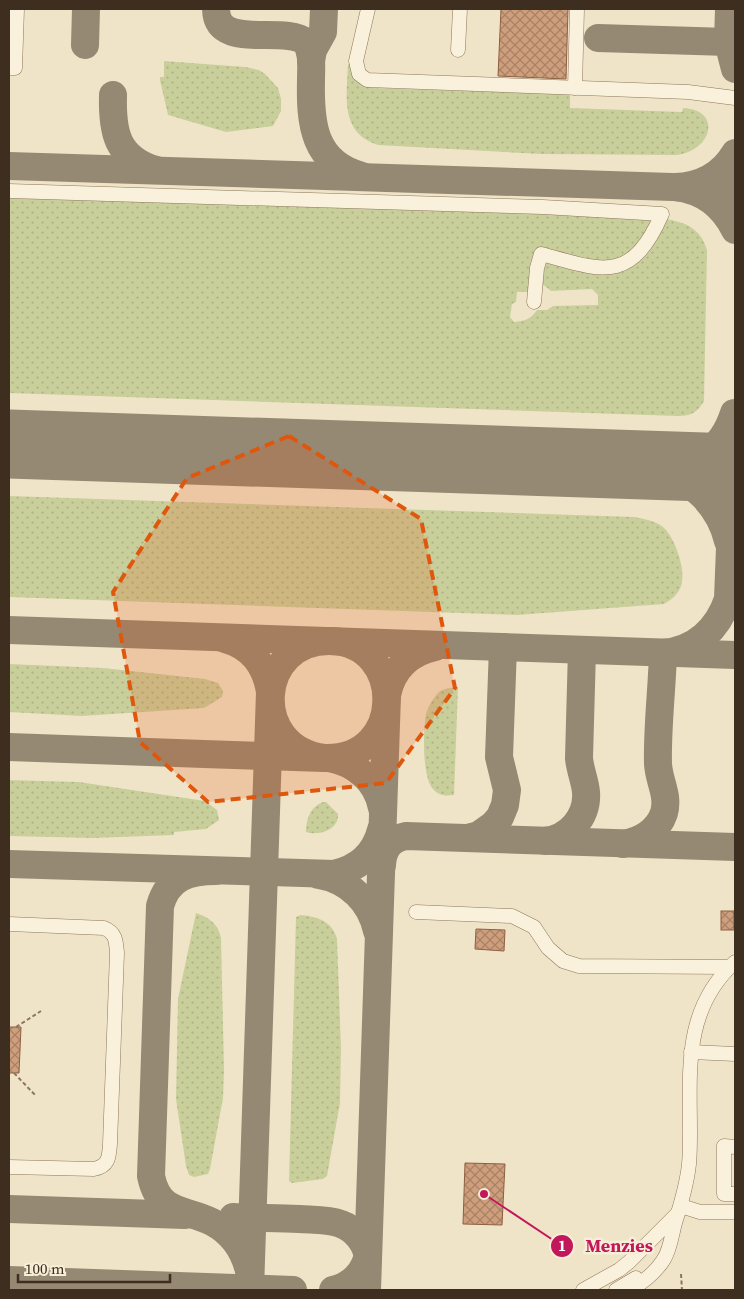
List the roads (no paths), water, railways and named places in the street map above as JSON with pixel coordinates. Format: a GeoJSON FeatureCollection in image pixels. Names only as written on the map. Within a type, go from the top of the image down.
{"type":"FeatureCollection","features":[{"type":"Feature","properties":{"kind":"street"},"geometry":{"type":"LineString","coordinates":[[9,68],[15,68],[17,9]]}},
{"type":"Feature","properties":{"kind":"street"},"geometry":{"type":"LineString","coordinates":[[368,9],[356,61],[359,74],[367,80],[688,92],[735,98]]}},
{"type":"Feature","properties":{"kind":"street"},"geometry":{"type":"LineString","coordinates":[[458,50],[460,9]]}},
{"type":"Feature","properties":{"kind":"street"},"geometry":{"type":"LineString","coordinates":[[576,88],[577,9]]}},
{"type":"Feature","properties":{"kind":"street"},"geometry":{"type":"LineString","coordinates":[[9,191],[533,206],[662,214],[654,232],[638,254],[628,262],[616,267],[588,266],[540,254],[534,302]]}},
{"type":"Feature","properties":{"kind":"street"},"geometry":{"type":"LineString","coordinates":[[416,912],[512,916],[534,926],[548,948],[563,961],[579,966],[732,965]]}},
{"type":"Feature","properties":{"kind":"street"},"geometry":{"type":"LineString","coordinates":[[9,924],[106,929],[115,937],[117,953],[108,1161],[105,1165],[94,1169],[9,1166]]}},
{"type":"Feature","properties":{"kind":"street"},"geometry":{"type":"LineString","coordinates":[[630,1290],[648,1276],[665,1258],[680,1208],[690,1163],[691,1052],[696,1026],[704,1002],[716,982],[732,965]]}},
{"type":"Feature","properties":{"kind":"street"},"geometry":{"type":"LineString","coordinates":[[691,1052],[735,1054]]}},
{"type":"Feature","properties":{"kind":"street"},"geometry":{"type":"LineString","coordinates":[[735,1146],[724,1146],[724,1194],[735,1194]]}},
{"type":"Feature","properties":{"kind":"street"},"geometry":{"type":"LineString","coordinates":[[680,1208],[700,1212],[735,1212]]}},
{"type":"Feature","properties":{"kind":"street"},"geometry":{"type":"LineString","coordinates":[[583,1290],[619,1270],[629,1262],[680,1208]]}},
{"type":"Feature","properties":{"kind":"street"},"geometry":{"type":"LineString","coordinates":[[598,1290],[629,1271],[645,1257],[680,1208]]}},
{"type":"Feature","properties":{"kind":"street"},"geometry":{"type":"LineString","coordinates":[[616,1290],[654,1262],[662,1250],[680,1208]]}},
{"type":"Feature","properties":{"kind":"place","name":"Menzies"},"geometry":{"type":"Point","coordinates":[484,1194]}}]}
